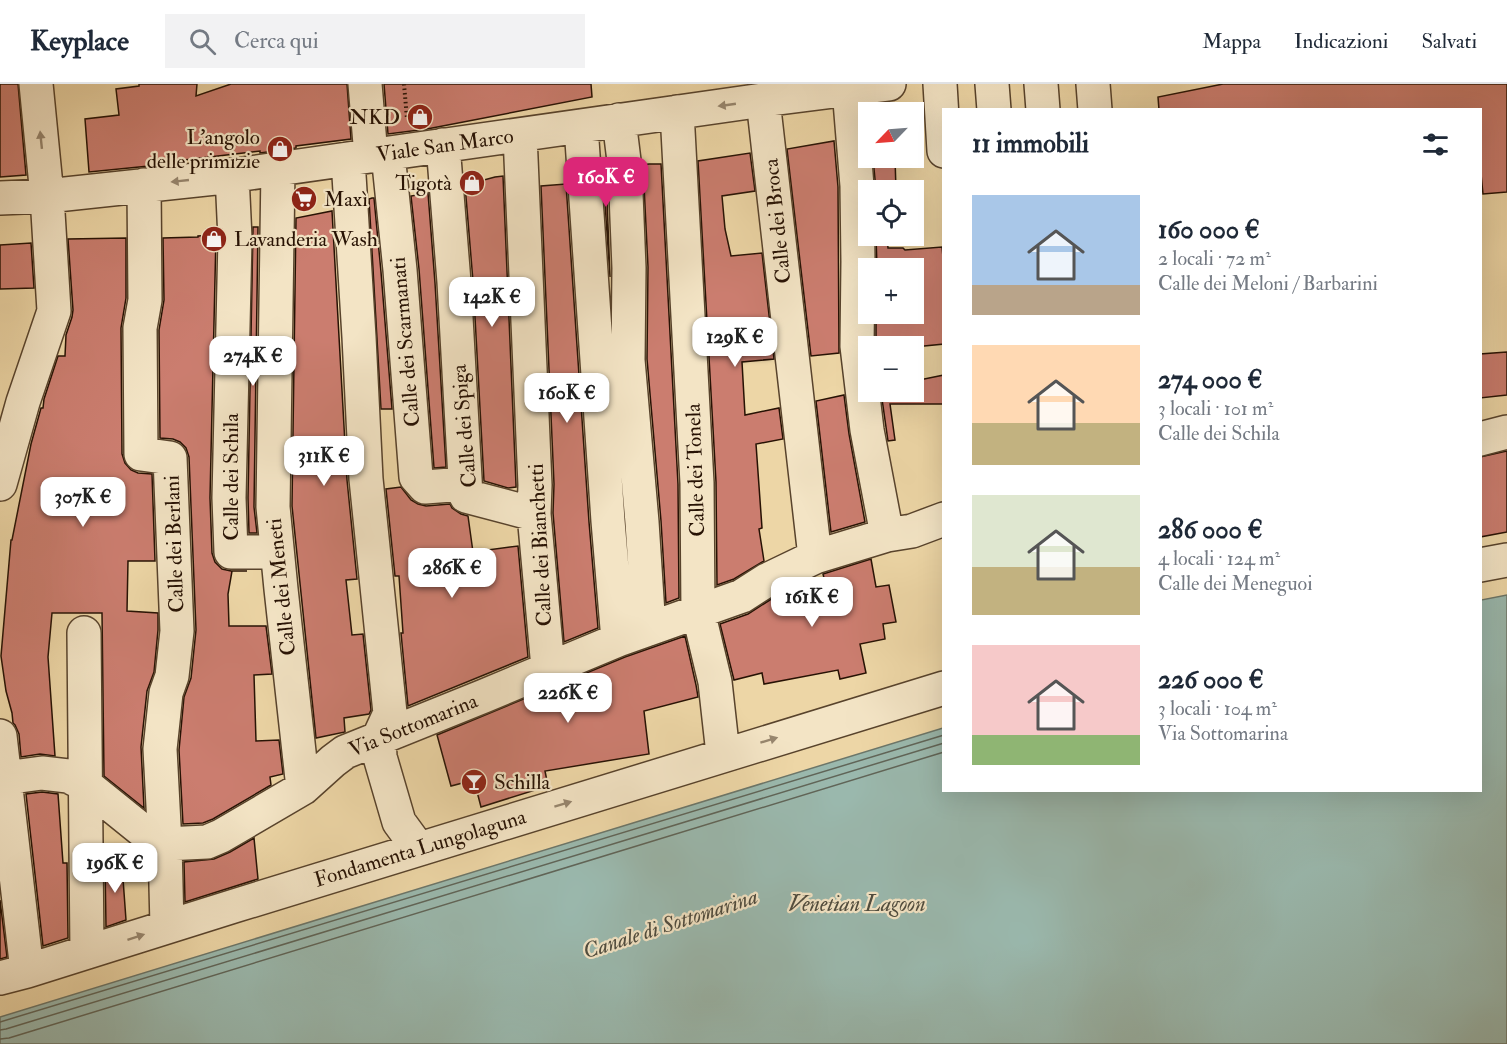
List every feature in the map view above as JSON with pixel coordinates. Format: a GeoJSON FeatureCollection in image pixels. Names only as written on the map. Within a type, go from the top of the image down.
{"type":"FeatureCollection","features":[{"type":"Feature","properties":{"kind":"street"},"geometry":{"type":"LineString","coordinates":[[0,484],[23,402],[54,311],[47,196],[36,84]]}},
{"type":"Feature","properties":{"kind":"street"},"geometry":{"type":"LineString","coordinates":[[365,84],[369,156],[359,337],[366,480],[390,713],[379,737],[380,758],[399,822],[418,848]]}},
{"type":"Feature","properties":{"kind":"street","name":"Viale San Marco"},"geometry":{"type":"LineString","coordinates":[[0,198],[47,196],[232,175],[889,84]]}},
{"type":"Feature","properties":{"kind":"street"},"geometry":{"type":"LineString","coordinates":[[940,84],[942,118]]}},
{"type":"Feature","properties":{"kind":"street"},"geometry":{"type":"LineString","coordinates":[[992,84],[994,108]]}},
{"type":"Feature","properties":{"kind":"street"},"geometry":{"type":"LineString","coordinates":[[1041,84],[1043,108]]}},
{"type":"Feature","properties":{"kind":"street"},"geometry":{"type":"LineString","coordinates":[[1093,84],[1095,108]]}},
{"type":"Feature","properties":{"kind":"street"},"geometry":{"type":"LineString","coordinates":[[849,89],[857,186],[857,346],[867,430],[887,535]]}},
{"type":"Feature","properties":{"kind":"street","name":"Calle dei Broca"},"geometry":{"type":"LineString","coordinates":[[763,100],[815,556]]}},
{"type":"Feature","properties":{"kind":"street","name":"Calle dei Tonela"},"geometry":{"type":"LineString","coordinates":[[677,112],[697,483],[698,611],[715,682],[723,754]]}},
{"type":"Feature","properties":{"kind":"street"},"geometry":{"type":"LineString","coordinates":[[619,120],[625,169],[629,268],[628,360],[649,629]]}},
{"type":"Feature","properties":{"kind":"street"},"geometry":{"type":"LineString","coordinates":[[581,126],[618,640]]}},
{"type":"Feature","properties":{"kind":"street","name":"Calle dei Bianchetti"},"geometry":{"type":"LineString","coordinates":[[520,135],[535,484],[534,514],[548,668]]}},
{"type":"Feature","properties":{"kind":"street","name":"Calle dei Spiga"},"geometry":{"type":"LineString","coordinates":[[443,145],[454,282],[466,496],[534,514]]}},
{"type":"Feature","properties":{"kind":"street","name":"Calle dei Scarmanati"},"geometry":{"type":"LineString","coordinates":[[369,156],[400,270],[416,477],[425,487],[465,484]]}},
{"type":"Feature","properties":{"kind":"street","name":"Calle dei Meneti"},"geometry":{"type":"LineString","coordinates":[[278,169],[273,507],[303,788]]}},
{"type":"Feature","properties":{"kind":"street","name":"Calle dei Schila"},"geometry":{"type":"LineString","coordinates":[[232,175],[235,239],[229,498],[231,552],[277,552]]}},
{"type":"Feature","properties":{"kind":"street","name":"Calle dei Berlani"},"geometry":{"type":"LineString","coordinates":[[144,185],[145,300],[140,328],[141,454],[171,458],[177,631],[172,676],[166,693],[160,749],[168,927]]}},
{"type":"Feature","properties":{"kind":"street"},"geometry":{"type":"LineString","coordinates":[[1482,438],[1507,432]]}},
{"type":"Feature","properties":{"kind":"street","name":"Via Sottomarina"},"geometry":{"type":"LineString","coordinates":[[165,844],[207,842],[221,836],[303,788],[345,752],[379,737],[618,640],[742,596],[767,580],[815,556],[887,535],[912,531],[942,520]]}},
{"type":"Feature","properties":{"kind":"street"},"geometry":{"type":"LineString","coordinates":[[1482,565],[1507,560]]}},
{"type":"Feature","properties":{"kind":"street"},"geometry":{"type":"LineString","coordinates":[[84,633],[87,952]]}},
{"type":"Feature","properties":{"kind":"street","name":"Fondamenta Lungolaguna"},"geometry":{"type":"LineString","coordinates":[[14,975],[418,848],[942,689]]}},
{"type":"Feature","properties":{"kind":"street"},"geometry":{"type":"LineString","coordinates":[[0,736],[5,778],[14,975]]}},
{"type":"Feature","properties":{"kind":"street"},"geometry":{"type":"LineString","coordinates":[[5,778],[42,773],[68,776],[86,785],[148,835],[165,844]]}},
{"type":"Feature","properties":{"kind":"path"},"geometry":{"type":"LineString","coordinates":[[404,84],[407,123]]}},
{"type":"Feature","properties":{"kind":"water","name":"Venetian Lagoon"},"geometry":{"type":"Polygon","coordinates":[[[1507,595],[1507,1044],[0,1044],[0,1017],[942,728],[942,792],[1482,792],[1482,600],[1507,595]]]}},
{"type":"Feature","properties":{"kind":"building"},"geometry":{"type":"Polygon","coordinates":[[[0,84],[18,84],[26,175],[0,177],[0,84]]]}},
{"type":"Feature","properties":{"kind":"building"},"geometry":{"type":"Polygon","coordinates":[[[139,84],[197,84],[196,96],[231,84],[347,84],[351,139],[260,153],[260,151],[89,172],[85,119],[119,115],[116,89],[139,86],[139,84]]]}},
{"type":"Feature","properties":{"kind":"building"},"geometry":{"type":"Polygon","coordinates":[[[384,84],[591,84],[592,97],[427,129],[388,134],[384,84]]]}},
{"type":"Feature","properties":{"kind":"building"},"geometry":{"type":"Polygon","coordinates":[[[1223,84],[1507,84],[1507,192],[1483,194],[1482,108],[1159,108],[1158,97],[1223,84]]]}},
{"type":"Feature","properties":{"kind":"building"},"geometry":{"type":"Polygon","coordinates":[[[834,141],[838,187],[839,353],[811,356],[787,149],[834,141]]]}},
{"type":"Feature","properties":{"kind":"building"},"geometry":{"type":"Polygon","coordinates":[[[750,153],[755,191],[722,196],[725,229],[731,256],[762,253],[774,359],[742,362],[745,415],[779,408],[783,439],[756,444],[762,528],[759,529],[764,561],[734,579],[717,585],[716,482],[698,161],[750,153]]]}},
{"type":"Feature","properties":{"kind":"building"},"geometry":{"type":"Polygon","coordinates":[[[661,164],[678,484],[679,598],[666,603],[647,359],[648,267],[643,165],[661,164]]]}},
{"type":"Feature","properties":{"kind":"building"},"geometry":{"type":"Polygon","coordinates":[[[874,168],[895,168],[896,180],[875,180],[874,168]]]}},
{"type":"Feature","properties":{"kind":"building"},"geometry":{"type":"Polygon","coordinates":[[[603,174],[606,174],[610,277],[603,174]]]}},
{"type":"Feature","properties":{"kind":"building"},"geometry":{"type":"Polygon","coordinates":[[[503,176],[516,485],[516,487],[508,488],[484,481],[473,281],[465,185],[503,176]]]}},
{"type":"Feature","properties":{"kind":"building"},"geometry":{"type":"Polygon","coordinates":[[[566,184],[598,628],[564,642],[553,513],[554,484],[541,186],[566,184]]]}},
{"type":"Feature","properties":{"kind":"building"},"geometry":{"type":"Polygon","coordinates":[[[428,193],[446,467],[434,468],[419,269],[411,196],[428,193]]]}},
{"type":"Feature","properties":{"kind":"building"},"geometry":{"type":"Polygon","coordinates":[[[374,198],[392,409],[381,409],[369,199],[374,198]]]}},
{"type":"Feature","properties":{"kind":"building"},"geometry":{"type":"Polygon","coordinates":[[[332,211],[347,480],[357,579],[346,580],[352,635],[363,634],[371,710],[369,714],[344,718],[345,732],[316,738],[292,506],[296,218],[332,211]]]}},
{"type":"Feature","properties":{"kind":"building"},"geometry":{"type":"Polygon","coordinates":[[[253,227],[258,227],[254,507],[257,533],[249,533],[248,498],[253,227]]]}},
{"type":"Feature","properties":{"kind":"building"},"geometry":{"type":"Polygon","coordinates":[[[216,235],[210,498],[212,553],[215,562],[222,569],[232,571],[228,594],[229,626],[266,626],[272,674],[254,675],[256,741],[279,740],[283,774],[270,777],[271,785],[213,819],[203,823],[183,824],[179,750],[184,697],[191,678],[196,630],[189,457],[186,448],[180,442],[160,438],[159,330],[164,300],[163,238],[216,235]]]}},
{"type":"Feature","properties":{"kind":"building"},"geometry":{"type":"Polygon","coordinates":[[[126,238],[126,298],[121,328],[122,454],[131,470],[152,474],[155,561],[128,561],[127,611],[158,613],[154,672],[147,691],[141,747],[144,808],[104,776],[102,613],[52,613],[48,657],[55,756],[40,754],[21,757],[19,734],[13,723],[1,656],[11,540],[31,444],[58,356],[65,356],[66,335],[72,317],[68,239],[126,238]]]}},
{"type":"Feature","properties":{"kind":"building"},"geometry":{"type":"Polygon","coordinates":[[[31,243],[34,288],[0,289],[0,245],[31,243]]]}},
{"type":"Feature","properties":{"kind":"building"},"geometry":{"type":"Polygon","coordinates":[[[876,246],[905,250],[942,247],[942,344],[924,346],[924,336],[876,336],[876,324],[924,324],[924,258],[877,258],[876,246]]]}},
{"type":"Feature","properties":{"kind":"building"},"geometry":{"type":"Polygon","coordinates":[[[1507,352],[1507,395],[1482,398],[1482,354],[1507,352]]]}},
{"type":"Feature","properties":{"kind":"building"},"geometry":{"type":"Polygon","coordinates":[[[942,375],[942,404],[890,404],[895,440],[888,441],[882,402],[924,402],[924,379],[942,375]]]}},
{"type":"Feature","properties":{"kind":"building"},"geometry":{"type":"Polygon","coordinates":[[[844,395],[865,522],[831,532],[816,401],[844,395]]]}},
{"type":"Feature","properties":{"kind":"building"},"geometry":{"type":"Polygon","coordinates":[[[1507,451],[1507,532],[1482,537],[1482,457],[1507,451]]]}},
{"type":"Feature","properties":{"kind":"building"},"geometry":{"type":"Polygon","coordinates":[[[401,487],[411,500],[418,504],[426,506],[450,504],[461,514],[468,516],[473,552],[518,546],[528,657],[408,706],[401,633],[403,633],[399,576],[395,576],[386,489],[401,487]]]}},
{"type":"Feature","properties":{"kind":"building"},"geometry":{"type":"Polygon","coordinates":[[[871,559],[876,587],[889,585],[896,622],[883,624],[885,639],[860,644],[866,673],[840,679],[838,670],[764,684],[762,673],[734,680],[720,624],[748,614],[776,596],[810,580],[824,578],[823,574],[871,559]]]}},
{"type":"Feature","properties":{"kind":"building"},"geometry":{"type":"Polygon","coordinates":[[[685,636],[698,697],[644,711],[649,754],[545,771],[548,786],[481,807],[474,780],[451,786],[437,735],[625,657],[685,636]]]}},
{"type":"Feature","properties":{"kind":"building"},"geometry":{"type":"Polygon","coordinates":[[[42,792],[58,794],[63,863],[67,863],[68,938],[43,946],[26,794],[42,792]]]}},
{"type":"Feature","properties":{"kind":"building"},"geometry":{"type":"Polygon","coordinates":[[[254,838],[258,879],[185,902],[184,862],[214,859],[254,838]]]}},
{"type":"Feature","properties":{"kind":"building"},"geometry":{"type":"Polygon","coordinates":[[[105,862],[122,865],[126,920],[106,927],[105,862]]]}},
{"type":"Feature","properties":{"kind":"building"},"geometry":{"type":"Polygon","coordinates":[[[0,900],[7,957],[0,959],[0,900]]]}},
{"type":"Feature","properties":{"kind":"place","name":"NKD"},"geometry":{"type":"Point","coordinates":[420,117]}},
{"type":"Feature","properties":{"kind":"place","name":"L'angolo delle primizie"},"geometry":{"type":"Point","coordinates":[280,149]}},
{"type":"Feature","properties":{"kind":"place","name":"Tigotà"},"geometry":{"type":"Point","coordinates":[472,183]}},
{"type":"Feature","properties":{"kind":"place","name":"Maxì"},"geometry":{"type":"Point","coordinates":[304,199]}},
{"type":"Feature","properties":{"kind":"place","name":"Lavanderia Wash"},"geometry":{"type":"Point","coordinates":[214,239]}},
{"type":"Feature","properties":{"kind":"place","name":"Schilla"},"geometry":{"type":"Point","coordinates":[474,782]}},
{"type":"Feature","properties":{"kind":"water label","name":"Canale di Sottomarina"},"geometry":{"type":"Point","coordinates":[670,923]}}]}
